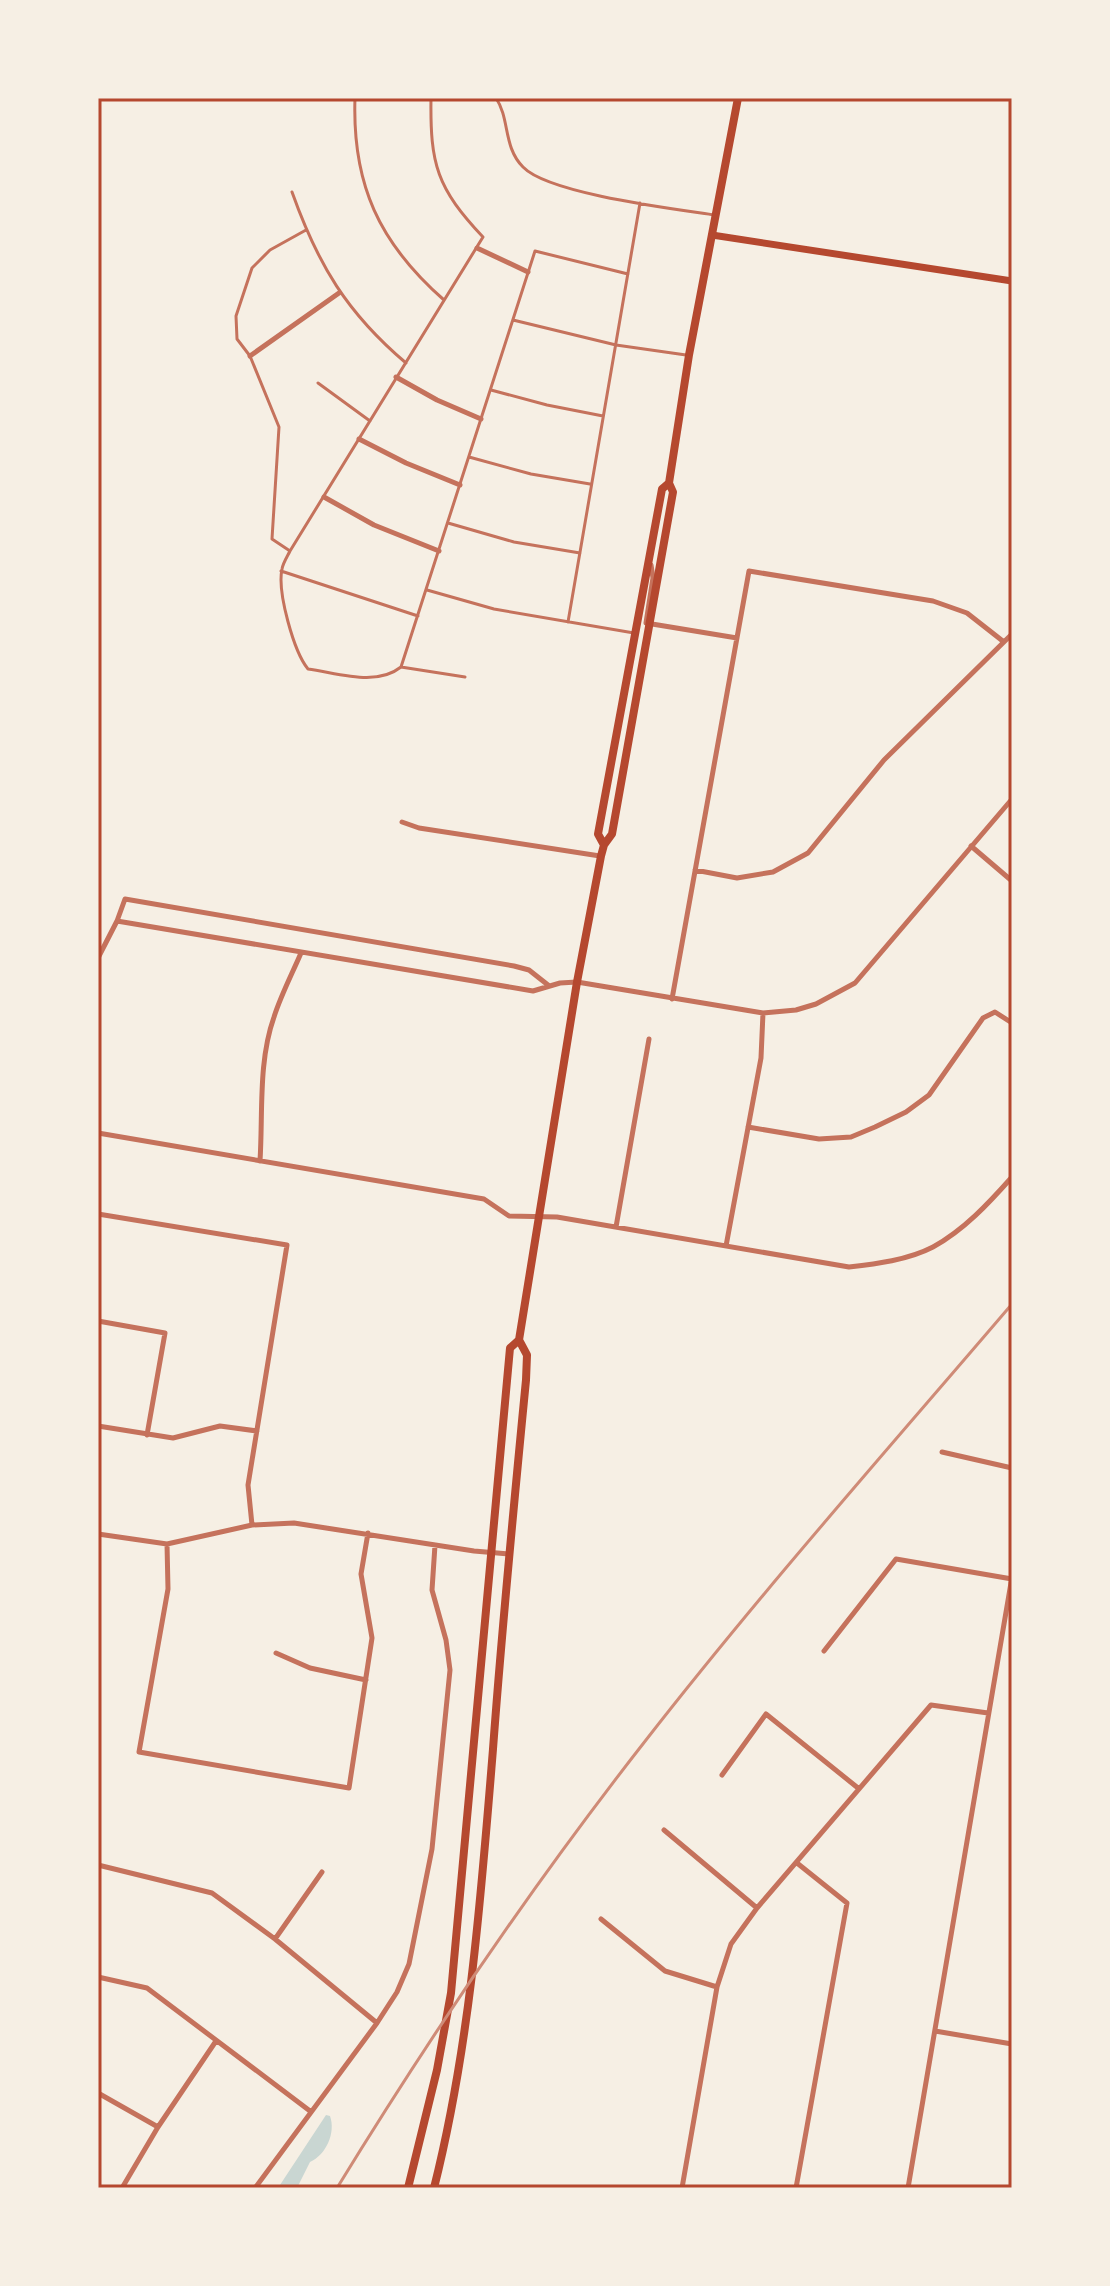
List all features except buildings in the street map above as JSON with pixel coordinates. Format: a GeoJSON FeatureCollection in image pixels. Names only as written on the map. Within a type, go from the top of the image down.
{"type":"FeatureCollection","features":[{"type":"Feature","properties":{"kind":"main road"},"geometry":{"type":"LineString","coordinates":[[434,2188],[447,2138],[477,1927],[526,1380],[527,1355],[519,1340],[577,982],[601,856],[612,834],[673,492],[669,483],[689,355],[738,98]]}},
{"type":"Feature","properties":{"kind":"main road"},"geometry":{"type":"LineString","coordinates":[[712,235],[1012,281]]}},
{"type":"Feature","properties":{"kind":"main road"},"geometry":{"type":"LineString","coordinates":[[604,845],[598,834],[662,489],[669,483]]}},
{"type":"Feature","properties":{"kind":"main road"},"geometry":{"type":"LineString","coordinates":[[408,2188],[437,2070],[451,1993],[510,1348],[519,1340]]}},
{"type":"Feature","properties":{"kind":"street"},"geometry":{"type":"LineString","coordinates":[[477,248],[528,272]]}},
{"type":"Feature","properties":{"kind":"street"},"geometry":{"type":"LineString","coordinates":[[250,356],[339,293]]}},
{"type":"Feature","properties":{"kind":"street"},"geometry":{"type":"LineString","coordinates":[[396,377],[437,400],[481,419]]}},
{"type":"Feature","properties":{"kind":"street"},"geometry":{"type":"LineString","coordinates":[[359,439],[460,485]]}},
{"type":"Feature","properties":{"kind":"street"},"geometry":{"type":"LineString","coordinates":[[324,497],[374,525],[439,551]]}},
{"type":"Feature","properties":{"kind":"street"},"geometry":{"type":"LineString","coordinates":[[649,557],[653,578],[645,620],[650,625],[737,638]]}},
{"type":"Feature","properties":{"kind":"street"},"geometry":{"type":"LineString","coordinates":[[672,999],[749,571],[933,601],[967,613],[1004,642]]}},
{"type":"Feature","properties":{"kind":"street"},"geometry":{"type":"LineString","coordinates":[[695,870],[737,878],[773,872],[808,853],[884,760],[1012,634]]}},
{"type":"Feature","properties":{"kind":"street"},"geometry":{"type":"LineString","coordinates":[[117,921],[533,991],[548,985],[577,982],[763,1013],[796,1010],[816,1004],[855,983],[1012,799]]}},
{"type":"Feature","properties":{"kind":"street"},"geometry":{"type":"LineString","coordinates":[[402,822],[419,828],[601,856]]}},
{"type":"Feature","properties":{"kind":"street"},"geometry":{"type":"LineString","coordinates":[[971,846],[1012,881]]}},
{"type":"Feature","properties":{"kind":"street"},"geometry":{"type":"LineString","coordinates":[[98,958],[125,899],[514,966],[529,970],[548,985]]}},
{"type":"Feature","properties":{"kind":"street"},"geometry":{"type":"LineString","coordinates":[[260,1161],[263,1116],[260,1094],[273,1019],[301,953]]}},
{"type":"Feature","properties":{"kind":"street"},"geometry":{"type":"LineString","coordinates":[[748,1127],[819,1139],[851,1137],[906,1112],[929,1095],[983,1018],[995,1012],[1012,1023]]}},
{"type":"Feature","properties":{"kind":"street"},"geometry":{"type":"LineString","coordinates":[[726,1246],[761,1058],[763,1013]]}},
{"type":"Feature","properties":{"kind":"street"},"geometry":{"type":"LineString","coordinates":[[616,1227],[649,1039]]}},
{"type":"Feature","properties":{"kind":"street"},"geometry":{"type":"LineString","coordinates":[[98,1133],[484,1199],[509,1216],[557,1217],[849,1267],[883,1263],[932,1247],[986,1208],[1012,1177]]}},
{"type":"Feature","properties":{"kind":"street"},"geometry":{"type":"LineString","coordinates":[[98,1214],[287,1245],[248,1485],[252,1525]]}},
{"type":"Feature","properties":{"kind":"street"},"geometry":{"type":"LineString","coordinates":[[98,1321],[165,1333],[147,1435]]}},
{"type":"Feature","properties":{"kind":"street"},"geometry":{"type":"LineString","coordinates":[[98,1426],[173,1438],[220,1426],[257,1431]]}},
{"type":"Feature","properties":{"kind":"street"},"geometry":{"type":"LineString","coordinates":[[942,1452],[1012,1468]]}},
{"type":"Feature","properties":{"kind":"street"},"geometry":{"type":"LineString","coordinates":[[98,1534],[167,1544],[252,1525],[294,1523],[509,1554]]}},
{"type":"Feature","properties":{"kind":"street"},"geometry":{"type":"LineString","coordinates":[[167,1544],[168,1589],[139,1752],[349,1788],[372,1638],[361,1574],[368,1533]]}},
{"type":"Feature","properties":{"kind":"street"},"geometry":{"type":"LineString","coordinates":[[255,2188],[377,2023],[397,1992],[409,1964],[434,1834],[450,1670],[446,1640],[432,1590],[435,1545]]}},
{"type":"Feature","properties":{"kind":"street"},"geometry":{"type":"LineString","coordinates":[[824,1651],[896,1559],[1012,1578],[908,2188]]}},
{"type":"Feature","properties":{"kind":"street"},"geometry":{"type":"LineString","coordinates":[[276,1653],[310,1668],[366,1680]]}},
{"type":"Feature","properties":{"kind":"street"},"geometry":{"type":"LineString","coordinates":[[682,2188],[717,1987],[731,1944],[757,1908],[931,1705],[988,1713]]}},
{"type":"Feature","properties":{"kind":"street"},"geometry":{"type":"LineString","coordinates":[[722,1775],[766,1714],[858,1788]]}},
{"type":"Feature","properties":{"kind":"street"},"geometry":{"type":"LineString","coordinates":[[664,1830],[757,1908]]}},
{"type":"Feature","properties":{"kind":"street"},"geometry":{"type":"LineString","coordinates":[[796,2188],[847,1903],[797,1863]]}},
{"type":"Feature","properties":{"kind":"street"},"geometry":{"type":"LineString","coordinates":[[98,1865],[212,1893],[275,1939],[377,2023]]}},
{"type":"Feature","properties":{"kind":"street"},"geometry":{"type":"LineString","coordinates":[[275,1939],[322,1872]]}},
{"type":"Feature","properties":{"kind":"street"},"geometry":{"type":"LineString","coordinates":[[601,1919],[665,1971],[717,1987]]}},
{"type":"Feature","properties":{"kind":"street"},"geometry":{"type":"LineString","coordinates":[[98,1977],[147,1988],[310,2111]]}},
{"type":"Feature","properties":{"kind":"street"},"geometry":{"type":"LineString","coordinates":[[935,2031],[1012,2044]]}},
{"type":"Feature","properties":{"kind":"street"},"geometry":{"type":"LineString","coordinates":[[122,2188],[158,2127],[216,2041]]}},
{"type":"Feature","properties":{"kind":"street"},"geometry":{"type":"LineString","coordinates":[[98,2093],[158,2127]]}},
{"type":"Feature","properties":{"kind":"lane"},"geometry":{"type":"LineString","coordinates":[[355,98],[354,133],[365,190],[386,234],[416,275],[444,300]]}},
{"type":"Feature","properties":{"kind":"lane"},"geometry":{"type":"LineString","coordinates":[[431,98],[430,134],[437,171],[456,208],[483,237],[290,551],[281,571],[286,612],[299,658],[308,669],[373,678],[389,677],[401,667],[535,251],[628,274]]}},
{"type":"Feature","properties":{"kind":"lane"},"geometry":{"type":"LineString","coordinates":[[496,98],[502,107],[509,146],[524,168],[559,185],[715,215]]}},
{"type":"Feature","properties":{"kind":"lane"},"geometry":{"type":"LineString","coordinates":[[292,192],[306,230],[339,293],[381,342],[406,363]]}},
{"type":"Feature","properties":{"kind":"lane"},"geometry":{"type":"LineString","coordinates":[[568,622],[640,203]]}},
{"type":"Feature","properties":{"kind":"lane"},"geometry":{"type":"LineString","coordinates":[[290,551],[272,539],[279,427],[250,356],[237,339],[236,316],[252,268],[270,250],[306,230]]}},
{"type":"Feature","properties":{"kind":"lane"},"geometry":{"type":"LineString","coordinates":[[513,320],[616,345],[689,355]]}},
{"type":"Feature","properties":{"kind":"lane"},"geometry":{"type":"LineString","coordinates":[[318,383],[370,421]]}},
{"type":"Feature","properties":{"kind":"lane"},"geometry":{"type":"LineString","coordinates":[[491,390],[603,416]]}},
{"type":"Feature","properties":{"kind":"lane"},"geometry":{"type":"LineString","coordinates":[[469,457],[531,474],[591,485]]}},
{"type":"Feature","properties":{"kind":"lane"},"geometry":{"type":"LineString","coordinates":[[448,523],[514,542],[580,553]]}},
{"type":"Feature","properties":{"kind":"lane"},"geometry":{"type":"LineString","coordinates":[[281,571],[418,616]]}},
{"type":"Feature","properties":{"kind":"lane"},"geometry":{"type":"LineString","coordinates":[[427,590],[494,609],[636,633]]}},
{"type":"Feature","properties":{"kind":"lane"},"geometry":{"type":"LineString","coordinates":[[401,667],[465,677]]}},
{"type":"Feature","properties":{"kind":"shaded area"},"geometry":{"type":"Polygon","coordinates":[[[326,2115],[330,2116],[332,2129],[325,2149],[310,2162],[297,2188],[278,2188],[326,2115]]]}},
{"type":"Feature","properties":{"kind":"railway"},"geometry":{"type":"LineString","coordinates":[[337,2188],[485,1960],[604,1794],[735,1629],[1012,1304]]}}]}
